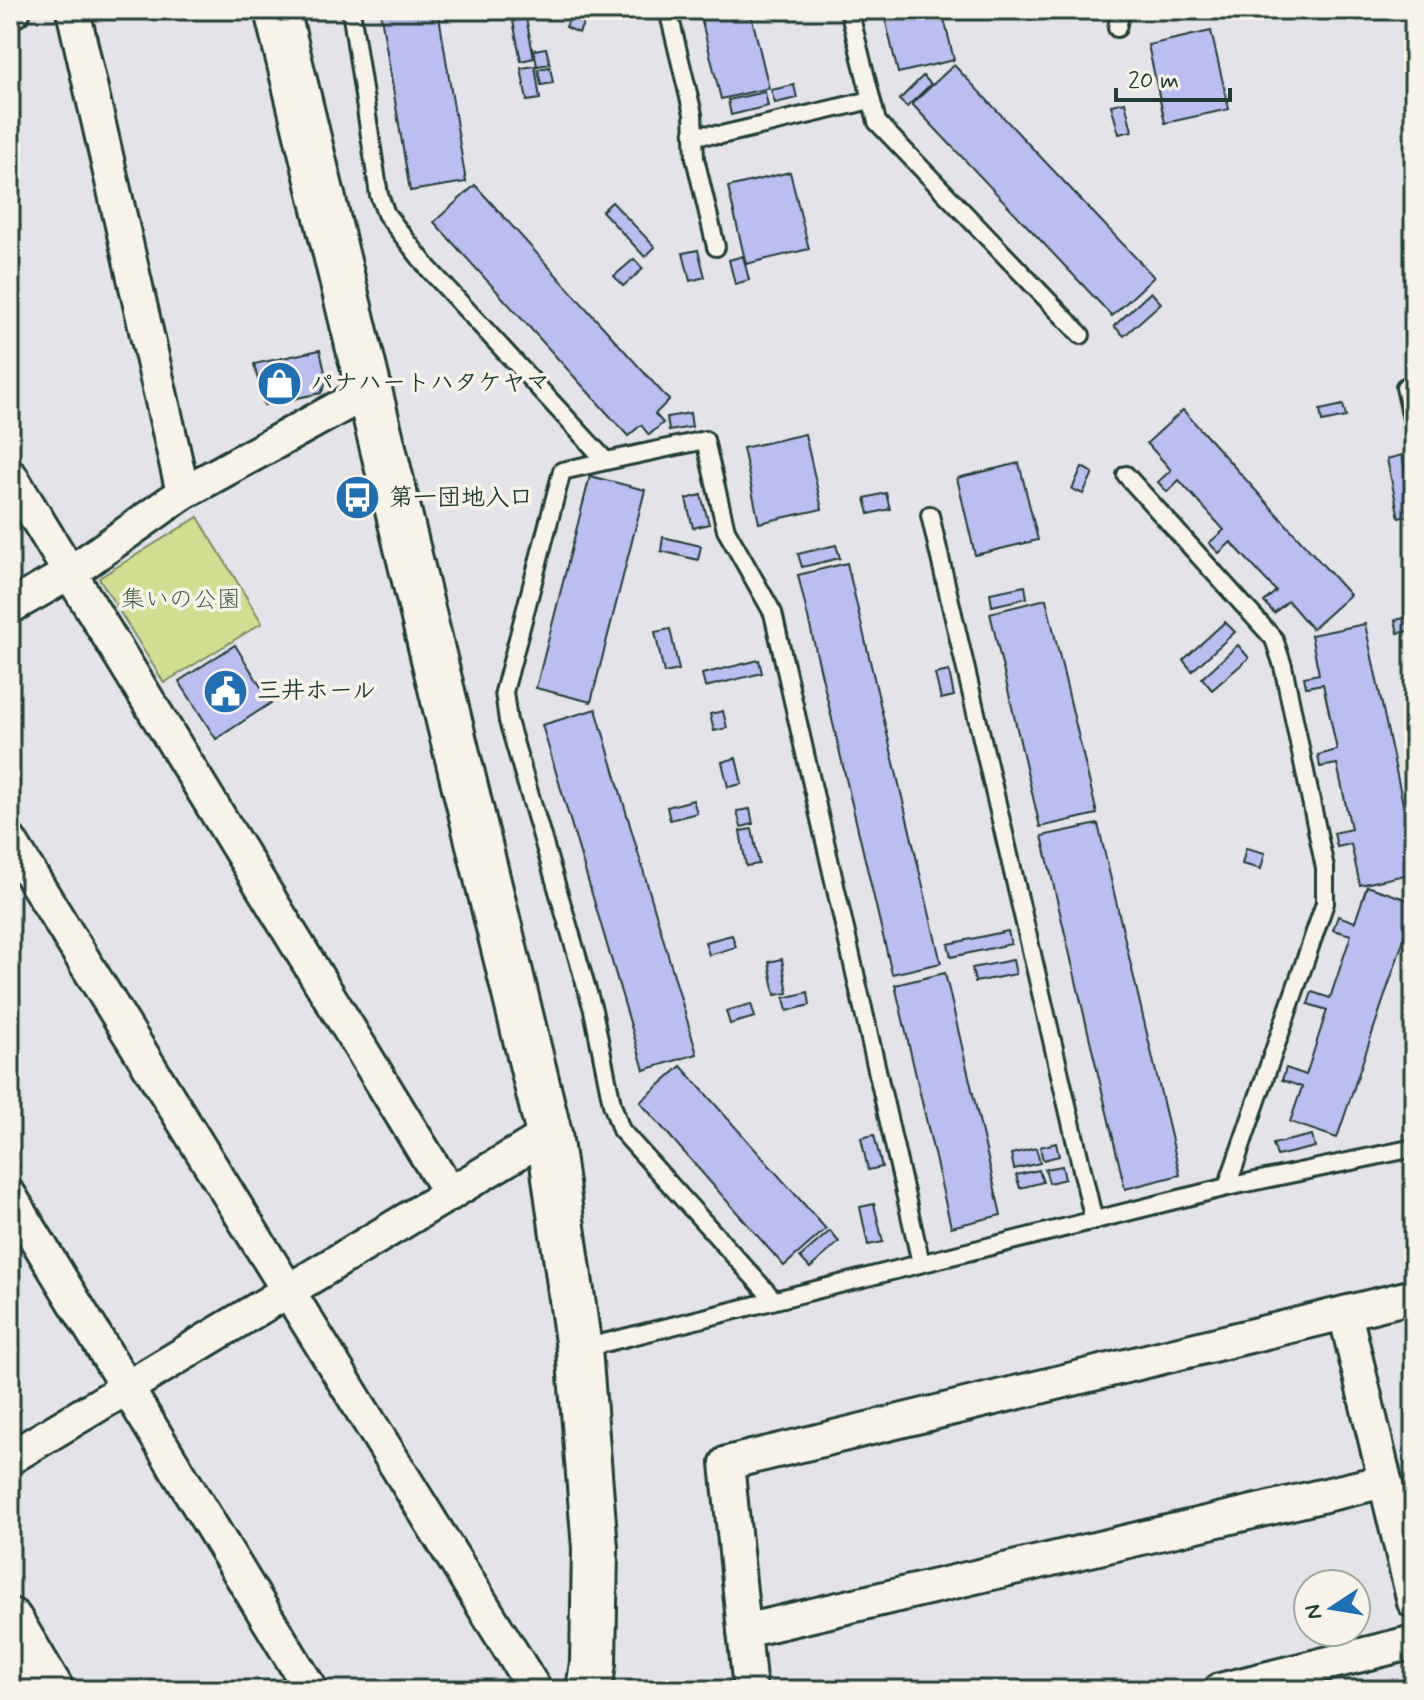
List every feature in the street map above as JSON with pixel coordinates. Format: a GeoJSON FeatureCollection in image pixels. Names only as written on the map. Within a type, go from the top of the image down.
{"type":"FeatureCollection","features":[{"type":"Feature","properties":{"kind":"street"},"geometry":{"type":"LineString","coordinates":[[73,10],[183,493]]}},
{"type":"Feature","properties":{"kind":"street"},"geometry":{"type":"LineString","coordinates":[[277,10],[549,1134],[579,1349],[595,1548],[593,1663],[589,1690]]}},
{"type":"Feature","properties":{"kind":"street"},"geometry":{"type":"LineString","coordinates":[[10,607],[70,573],[183,493],[369,391]]}},
{"type":"Feature","properties":{"kind":"street"},"geometry":{"type":"LineString","coordinates":[[10,475],[450,1194]]}},
{"type":"Feature","properties":{"kind":"street"},"geometry":{"type":"LineString","coordinates":[[10,841],[535,1690]]}},
{"type":"Feature","properties":{"kind":"street"},"geometry":{"type":"LineString","coordinates":[[10,1458],[549,1134]]}},
{"type":"Feature","properties":{"kind":"street"},"geometry":{"type":"LineString","coordinates":[[10,1196],[311,1690]]}},
{"type":"Feature","properties":{"kind":"street"},"geometry":{"type":"LineString","coordinates":[[750,1690],[727,1463],[1414,1296]]}},
{"type":"Feature","properties":{"kind":"street"},"geometry":{"type":"LineString","coordinates":[[1345,1313],[1414,1602]]}},
{"type":"Feature","properties":{"kind":"street"},"geometry":{"type":"LineString","coordinates":[[744,1631],[1385,1481]]}},
{"type":"Feature","properties":{"kind":"street"},"geometry":{"type":"LineString","coordinates":[[10,1621],[51,1690]]}},
{"type":"Feature","properties":{"kind":"street"},"geometry":{"type":"LineString","coordinates":[[1220,1690],[1414,1642]]}},
{"type":"Feature","properties":{"kind":"lane"},"geometry":{"type":"LineString","coordinates":[[351,10],[379,195],[386,214],[428,268],[606,461]]}},
{"type":"Feature","properties":{"kind":"lane"},"geometry":{"type":"LineString","coordinates":[[668,10],[694,134],[695,158],[716,247]]}},
{"type":"Feature","properties":{"kind":"lane"},"geometry":{"type":"LineString","coordinates":[[849,10],[877,122],[1081,335]]}},
{"type":"Feature","properties":{"kind":"lane"},"geometry":{"type":"LineString","coordinates":[[1117,28],[1121,10]]}},
{"type":"Feature","properties":{"kind":"lane"},"geometry":{"type":"LineString","coordinates":[[694,134],[721,135],[871,100]]}},
{"type":"Feature","properties":{"kind":"lane"},"geometry":{"type":"LineString","coordinates":[[1405,387],[1414,428]]}},
{"type":"Feature","properties":{"kind":"lane"},"geometry":{"type":"LineString","coordinates":[[774,1300],[621,1130],[612,1104],[593,1010],[508,721],[504,692],[562,471],[705,440],[726,530],[773,613],[921,1263]]}},
{"type":"Feature","properties":{"kind":"lane"},"geometry":{"type":"LineString","coordinates":[[1126,475],[1274,639],[1283,666],[1325,868],[1325,903],[1227,1187]]}},
{"type":"Feature","properties":{"kind":"lane"},"geometry":{"type":"LineString","coordinates":[[930,515],[1094,1221]]}},
{"type":"Feature","properties":{"kind":"lane"},"geometry":{"type":"LineString","coordinates":[[579,1349],[1227,1187],[1414,1148]]}},
{"type":"Feature","properties":{"kind":"green space","name":"集いの公園"},"geometry":{"type":"Polygon","coordinates":[[[198,517],[262,623],[164,683],[99,578],[198,517]]]}},
{"type":"Feature","properties":{"kind":"building"},"geometry":{"type":"Polygon","coordinates":[[[380,10],[438,10],[466,182],[410,191],[380,10]]]}},
{"type":"Feature","properties":{"kind":"building"},"geometry":{"type":"Polygon","coordinates":[[[573,10],[589,10],[579,33],[566,27],[573,10]]]}},
{"type":"Feature","properties":{"kind":"building"},"geometry":{"type":"Polygon","coordinates":[[[699,10],[750,10],[769,88],[721,99],[699,10]]]}},
{"type":"Feature","properties":{"kind":"building"},"geometry":{"type":"Polygon","coordinates":[[[883,10],[942,10],[954,60],[898,73],[883,10]]]}},
{"type":"Feature","properties":{"kind":"building"},"geometry":{"type":"Polygon","coordinates":[[[526,18],[534,58],[521,61],[513,21],[526,18]]]}},
{"type":"Feature","properties":{"kind":"building"},"geometry":{"type":"Polygon","coordinates":[[[1211,31],[1229,109],[1165,123],[1148,45],[1211,31]]]}},
{"type":"Feature","properties":{"kind":"building"},"geometry":{"type":"Polygon","coordinates":[[[546,48],[550,64],[537,66],[534,50],[546,48]]]}},
{"type":"Feature","properties":{"kind":"building"},"geometry":{"type":"Polygon","coordinates":[[[954,65],[1154,277],[1112,316],[912,104],[954,65]]]}},
{"type":"Feature","properties":{"kind":"building"},"geometry":{"type":"Polygon","coordinates":[[[535,66],[540,99],[527,101],[521,68],[535,66]]]}},
{"type":"Feature","properties":{"kind":"building"},"geometry":{"type":"Polygon","coordinates":[[[550,67],[553,83],[541,85],[538,69],[550,67]]]}},
{"type":"Feature","properties":{"kind":"building"},"geometry":{"type":"Polygon","coordinates":[[[923,76],[931,84],[907,107],[899,100],[923,76]]]}},
{"type":"Feature","properties":{"kind":"building"},"geometry":{"type":"Polygon","coordinates":[[[794,85],[797,98],[775,103],[771,90],[794,85]]]}},
{"type":"Feature","properties":{"kind":"building"},"geometry":{"type":"Polygon","coordinates":[[[765,92],[768,106],[731,115],[728,100],[765,92]]]}},
{"type":"Feature","properties":{"kind":"building"},"geometry":{"type":"Polygon","coordinates":[[[1125,102],[1132,131],[1119,134],[1111,105],[1125,102]]]}},
{"type":"Feature","properties":{"kind":"building"},"geometry":{"type":"Polygon","coordinates":[[[790,172],[809,249],[746,264],[728,187],[790,172]]]}},
{"type":"Feature","properties":{"kind":"building"},"geometry":{"type":"Polygon","coordinates":[[[475,185],[669,400],[655,414],[663,423],[649,435],[641,425],[628,436],[434,222],[475,185]]]}},
{"type":"Feature","properties":{"kind":"building"},"geometry":{"type":"Polygon","coordinates":[[[612,202],[655,247],[645,257],[602,211],[612,202]]]}},
{"type":"Feature","properties":{"kind":"building"},"geometry":{"type":"Polygon","coordinates":[[[698,250],[705,277],[690,281],[683,253],[698,250]]]}},
{"type":"Feature","properties":{"kind":"building"},"geometry":{"type":"Polygon","coordinates":[[[743,256],[749,280],[735,284],[729,260],[743,256]]]}},
{"type":"Feature","properties":{"kind":"building"},"geometry":{"type":"Polygon","coordinates":[[[634,259],[643,269],[623,286],[614,276],[634,259]]]}},
{"type":"Feature","properties":{"kind":"building"},"geometry":{"type":"Polygon","coordinates":[[[1151,292],[1161,303],[1124,336],[1114,326],[1151,292]]]}},
{"type":"Feature","properties":{"kind":"building"},"geometry":{"type":"Polygon","coordinates":[[[320,350],[327,381],[321,393],[264,405],[254,364],[320,350]]]}},
{"type":"Feature","properties":{"kind":"building"},"geometry":{"type":"Polygon","coordinates":[[[1343,405],[1346,417],[1322,422],[1320,410],[1343,405]]]}},
{"type":"Feature","properties":{"kind":"building"},"geometry":{"type":"Polygon","coordinates":[[[1183,410],[1350,595],[1312,629],[1288,601],[1274,613],[1264,602],[1276,591],[1231,542],[1219,553],[1209,543],[1224,530],[1179,480],[1167,492],[1158,482],[1171,470],[1147,443],[1183,410]]]}},
{"type":"Feature","properties":{"kind":"building"},"geometry":{"type":"Polygon","coordinates":[[[690,413],[692,427],[669,431],[667,417],[690,413]]]}},
{"type":"Feature","properties":{"kind":"building"},"geometry":{"type":"Polygon","coordinates":[[[805,434],[822,509],[759,523],[743,448],[805,434]]]}},
{"type":"Feature","properties":{"kind":"building"},"geometry":{"type":"Polygon","coordinates":[[[1402,455],[1414,514],[1399,518],[1387,459],[1402,455]]]}},
{"type":"Feature","properties":{"kind":"building"},"geometry":{"type":"Polygon","coordinates":[[[1019,463],[1038,540],[975,555],[957,478],[1019,463]]]}},
{"type":"Feature","properties":{"kind":"building"},"geometry":{"type":"Polygon","coordinates":[[[1082,467],[1093,473],[1083,494],[1072,489],[1082,467]]]}},
{"type":"Feature","properties":{"kind":"building"},"geometry":{"type":"Polygon","coordinates":[[[590,476],[645,490],[591,702],[536,688],[590,476]]]}},
{"type":"Feature","properties":{"kind":"building"},"geometry":{"type":"Polygon","coordinates":[[[886,493],[890,509],[869,514],[865,498],[886,493]]]}},
{"type":"Feature","properties":{"kind":"building"},"geometry":{"type":"Polygon","coordinates":[[[701,495],[709,524],[693,528],[686,499],[701,495]]]}},
{"type":"Feature","properties":{"kind":"building"},"geometry":{"type":"Polygon","coordinates":[[[663,537],[701,546],[698,560],[661,551],[663,537]]]}},
{"type":"Feature","properties":{"kind":"building"},"geometry":{"type":"Polygon","coordinates":[[[836,545],[840,558],[802,567],[798,554],[836,545]]]}},
{"type":"Feature","properties":{"kind":"building"},"geometry":{"type":"Polygon","coordinates":[[[847,563],[941,963],[892,974],[798,575],[847,563]]]}},
{"type":"Feature","properties":{"kind":"building"},"geometry":{"type":"Polygon","coordinates":[[[1025,586],[1027,598],[992,606],[990,593],[1025,586]]]}},
{"type":"Feature","properties":{"kind":"building"},"geometry":{"type":"Polygon","coordinates":[[[1046,599],[1097,814],[1040,827],[990,613],[1046,599]]]}},
{"type":"Feature","properties":{"kind":"building"},"geometry":{"type":"Polygon","coordinates":[[[1414,616],[1414,630],[1398,633],[1395,620],[1414,616]]]}},
{"type":"Feature","properties":{"kind":"building"},"geometry":{"type":"Polygon","coordinates":[[[1225,622],[1235,632],[1192,671],[1183,660],[1225,622]]]}},
{"type":"Feature","properties":{"kind":"building"},"geometry":{"type":"Polygon","coordinates":[[[1365,624],[1414,856],[1414,873],[1360,885],[1351,844],[1337,847],[1334,833],[1351,829],[1337,764],[1320,767],[1318,755],[1337,750],[1323,684],[1306,687],[1304,677],[1319,674],[1311,635],[1365,624]]]}},
{"type":"Feature","properties":{"kind":"building"},"geometry":{"type":"Polygon","coordinates":[[[670,629],[679,670],[664,673],[655,632],[670,629]]]}},
{"type":"Feature","properties":{"kind":"building"},"geometry":{"type":"Polygon","coordinates":[[[235,645],[271,703],[216,739],[179,681],[235,645]]]}},
{"type":"Feature","properties":{"kind":"building"},"geometry":{"type":"Polygon","coordinates":[[[1238,645],[1249,658],[1212,690],[1202,678],[1238,645]]]}},
{"type":"Feature","properties":{"kind":"building"},"geometry":{"type":"Polygon","coordinates":[[[759,660],[762,673],[705,687],[702,674],[759,660]]]}},
{"type":"Feature","properties":{"kind":"building"},"geometry":{"type":"Polygon","coordinates":[[[949,671],[954,696],[941,699],[935,674],[949,671]]]}},
{"type":"Feature","properties":{"kind":"building"},"geometry":{"type":"Polygon","coordinates":[[[596,709],[697,1054],[644,1070],[542,725],[596,709]]]}},
{"type":"Feature","properties":{"kind":"building"},"geometry":{"type":"Polygon","coordinates":[[[723,711],[727,728],[714,731],[710,714],[723,711]]]}},
{"type":"Feature","properties":{"kind":"building"},"geometry":{"type":"Polygon","coordinates":[[[736,758],[742,784],[728,787],[722,762],[736,758]]]}},
{"type":"Feature","properties":{"kind":"building"},"geometry":{"type":"Polygon","coordinates":[[[693,800],[697,813],[670,820],[667,807],[693,800]]]}},
{"type":"Feature","properties":{"kind":"building"},"geometry":{"type":"Polygon","coordinates":[[[750,809],[753,824],[741,827],[737,811],[750,809]]]}},
{"type":"Feature","properties":{"kind":"building"},"geometry":{"type":"Polygon","coordinates":[[[1098,824],[1180,1175],[1125,1189],[1042,836],[1098,824]]]}},
{"type":"Feature","properties":{"kind":"building"},"geometry":{"type":"Polygon","coordinates":[[[752,829],[759,864],[746,866],[740,831],[752,829]]]}},
{"type":"Feature","properties":{"kind":"building"},"geometry":{"type":"Polygon","coordinates":[[[1246,848],[1265,853],[1261,869],[1242,864],[1246,848]]]}},
{"type":"Feature","properties":{"kind":"building"},"geometry":{"type":"Polygon","coordinates":[[[1367,886],[1414,902],[1414,909],[1337,1138],[1290,1122],[1302,1087],[1282,1080],[1286,1068],[1306,1075],[1327,1010],[1308,1004],[1312,992],[1330,998],[1351,935],[1333,930],[1338,916],[1355,922],[1367,886]]]}},
{"type":"Feature","properties":{"kind":"building"},"geometry":{"type":"Polygon","coordinates":[[[1008,931],[1011,944],[951,957],[948,944],[1008,931]]]}},
{"type":"Feature","properties":{"kind":"building"},"geometry":{"type":"Polygon","coordinates":[[[732,935],[736,947],[709,955],[705,942],[732,935]]]}},
{"type":"Feature","properties":{"kind":"building"},"geometry":{"type":"Polygon","coordinates":[[[782,959],[788,993],[775,995],[769,962],[782,959]]]}},
{"type":"Feature","properties":{"kind":"building"},"geometry":{"type":"Polygon","coordinates":[[[1013,960],[1016,974],[975,982],[972,968],[1013,960]]]}},
{"type":"Feature","properties":{"kind":"building"},"geometry":{"type":"Polygon","coordinates":[[[945,973],[1001,1215],[951,1227],[895,985],[945,973]]]}},
{"type":"Feature","properties":{"kind":"building"},"geometry":{"type":"Polygon","coordinates":[[[808,992],[810,1005],[787,1011],[784,998],[808,992]]]}},
{"type":"Feature","properties":{"kind":"building"},"geometry":{"type":"Polygon","coordinates":[[[751,1004],[755,1017],[730,1024],[726,1011],[751,1004]]]}},
{"type":"Feature","properties":{"kind":"building"},"geometry":{"type":"Polygon","coordinates":[[[681,1066],[826,1229],[784,1266],[640,1102],[681,1066]]]}},
{"type":"Feature","properties":{"kind":"building"},"geometry":{"type":"Polygon","coordinates":[[[874,1135],[882,1167],[868,1170],[861,1138],[874,1135]]]}},
{"type":"Feature","properties":{"kind":"building"},"geometry":{"type":"Polygon","coordinates":[[[1312,1135],[1315,1147],[1277,1156],[1273,1144],[1312,1135]]]}},
{"type":"Feature","properties":{"kind":"building"},"geometry":{"type":"Polygon","coordinates":[[[1056,1143],[1059,1156],[1043,1160],[1040,1147],[1056,1143]]]}},
{"type":"Feature","properties":{"kind":"building"},"geometry":{"type":"Polygon","coordinates":[[[1036,1148],[1040,1163],[1014,1169],[1011,1154],[1036,1148]]]}},
{"type":"Feature","properties":{"kind":"building"},"geometry":{"type":"Polygon","coordinates":[[[1062,1166],[1065,1179],[1049,1183],[1045,1169],[1062,1166]]]}},
{"type":"Feature","properties":{"kind":"building"},"geometry":{"type":"Polygon","coordinates":[[[1039,1170],[1043,1182],[1020,1188],[1016,1175],[1039,1170]]]}},
{"type":"Feature","properties":{"kind":"building"},"geometry":{"type":"Polygon","coordinates":[[[874,1204],[883,1242],[868,1245],[860,1207],[874,1204]]]}},
{"type":"Feature","properties":{"kind":"building"},"geometry":{"type":"Polygon","coordinates":[[[830,1231],[839,1242],[810,1268],[800,1257],[830,1231]]]}},
{"type":"Feature","properties":{"kind":"place","name":"パナハートハタケヤマ"},"geometry":{"type":"Point","coordinates":[279,383]}},
{"type":"Feature","properties":{"kind":"place","name":"第一団地入口"},"geometry":{"type":"Point","coordinates":[358,498]}},
{"type":"Feature","properties":{"kind":"place","name":"三井ホール"},"geometry":{"type":"Point","coordinates":[226,691]}}]}
